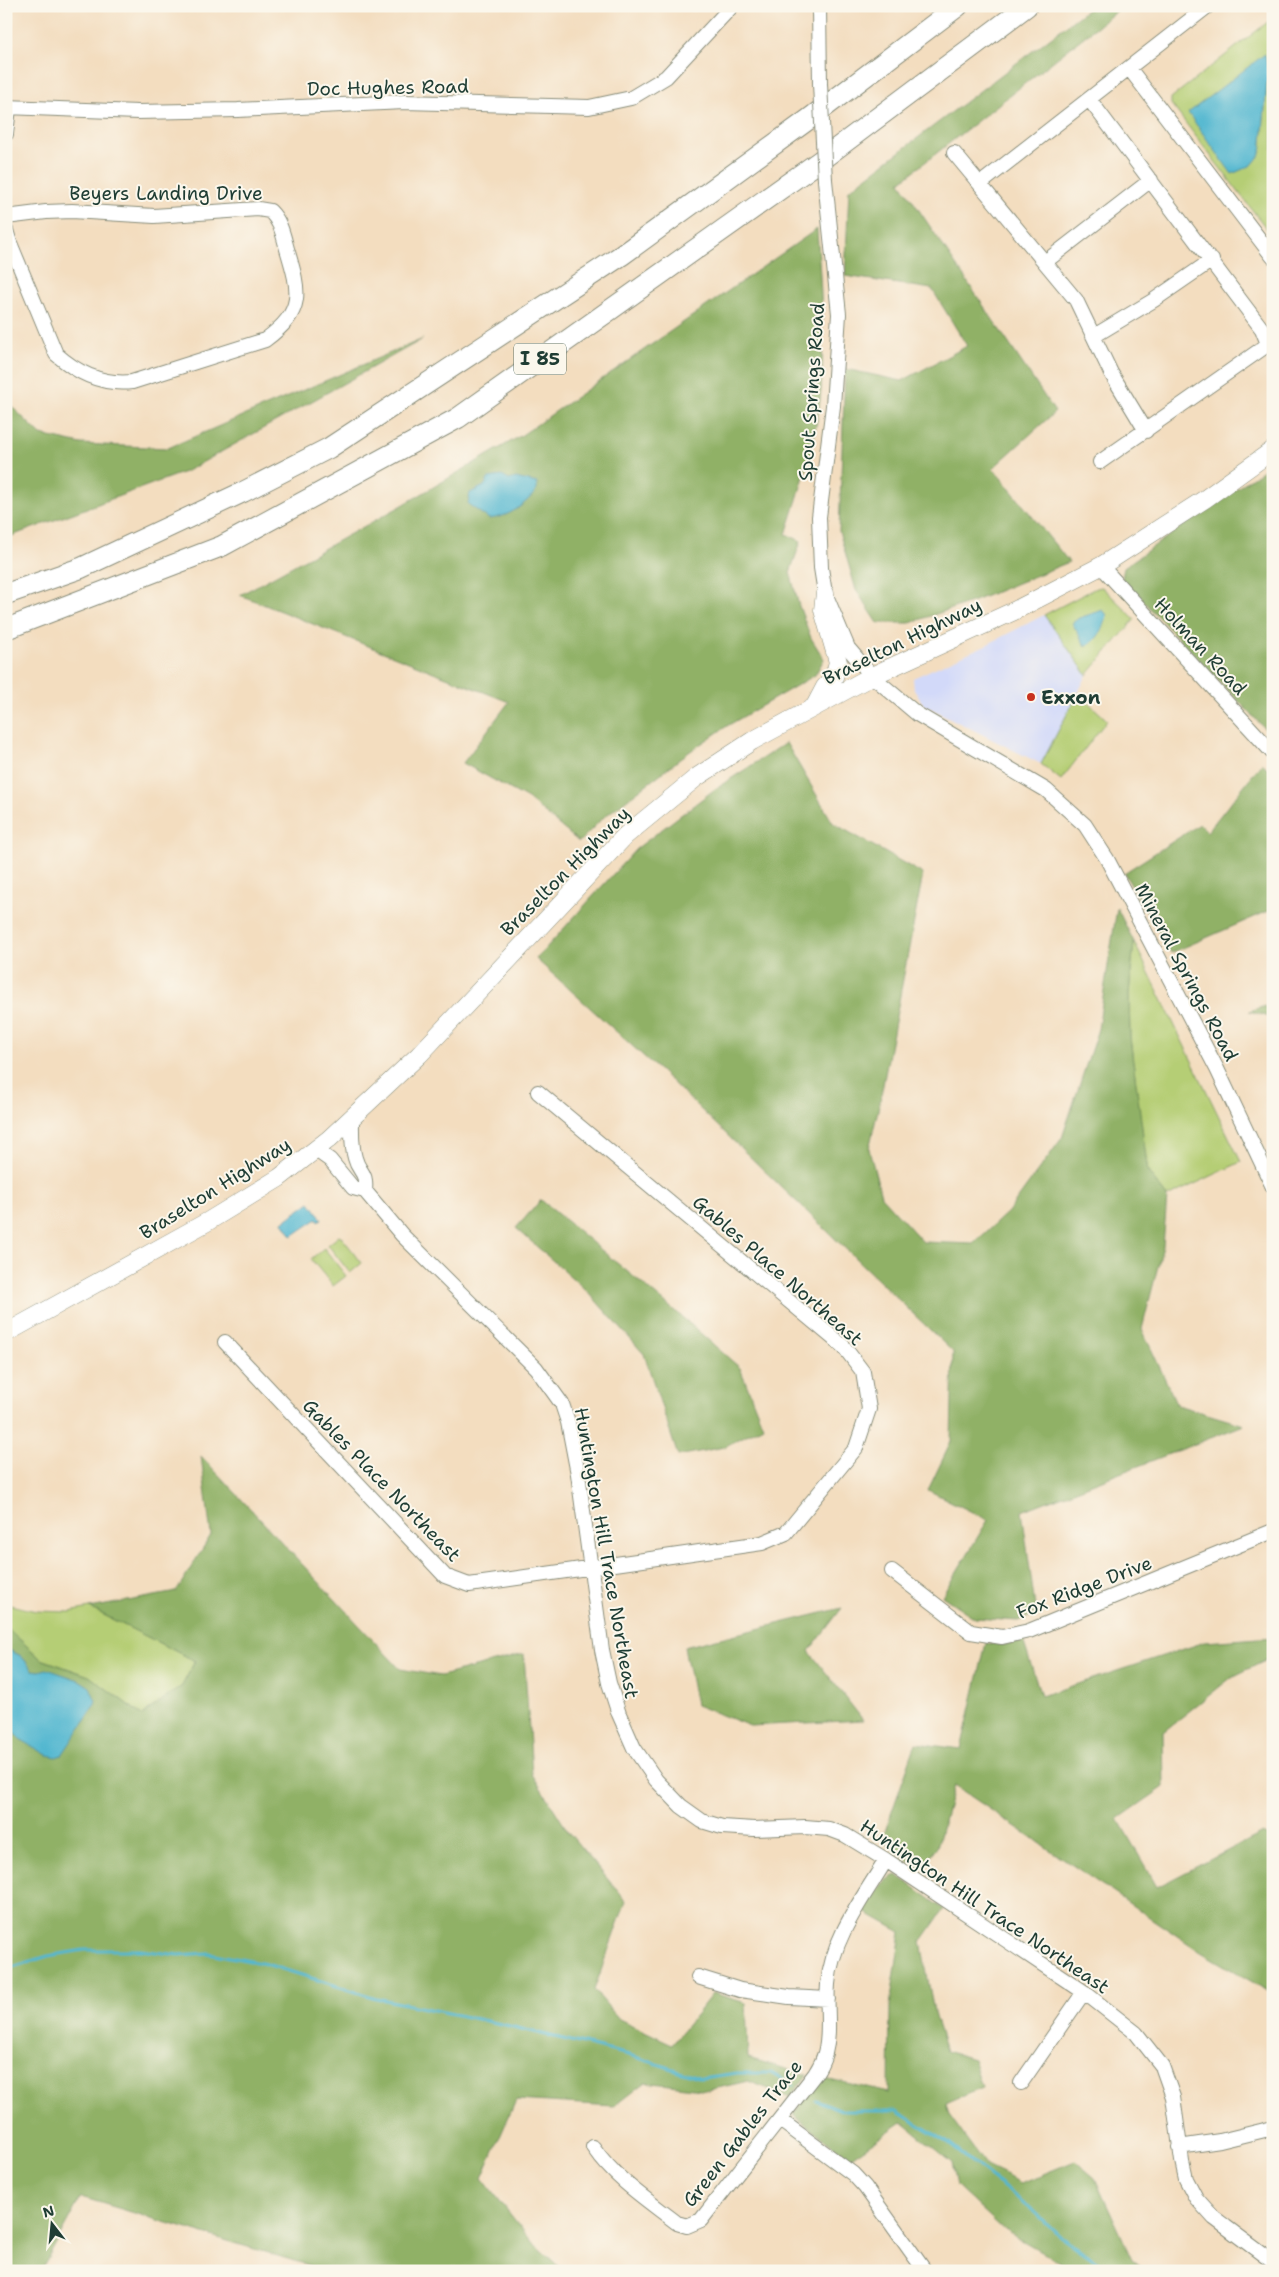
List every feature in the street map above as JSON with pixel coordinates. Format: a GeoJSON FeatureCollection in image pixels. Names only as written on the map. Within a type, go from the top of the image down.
{"type":"FeatureCollection","features":[{"type":"Feature","properties":{"kind":"highway","name":"I 85"},"geometry":{"type":"LineString","coordinates":[[6,594],[80,568],[243,492],[329,448],[622,255],[810,119],[958,6]]}},
{"type":"Feature","properties":{"kind":"highway","name":"I 85"},"geometry":{"type":"LineString","coordinates":[[6,629],[222,546],[458,418],[817,163],[1027,6]]}},
{"type":"Feature","properties":{"kind":"main road","name":"Braselton Highway"},"geometry":{"type":"LineString","coordinates":[[6,1332],[207,1222],[279,1178],[316,1150],[419,1055],[625,836],[697,777],[752,741],[872,676],[1014,611],[1101,566],[1205,499],[1273,450]]}},
{"type":"Feature","properties":{"kind":"main road"},"geometry":{"type":"LineString","coordinates":[[815,706],[825,687],[834,677],[838,662],[823,610],[825,593]]}},
{"type":"Feature","properties":{"kind":"street","name":"Doc Hughes Road"},"geometry":{"type":"LineString","coordinates":[[8,108],[138,112],[238,110],[404,102],[589,108],[631,98],[666,77],[732,6]]}},
{"type":"Feature","properties":{"kind":"street","name":"Spout Springs Road"},"geometry":{"type":"LineString","coordinates":[[819,6],[820,84],[825,180],[839,314],[833,406],[819,517],[821,568],[825,593],[848,648],[872,676]]}},
{"type":"Feature","properties":{"kind":"street"},"geometry":{"type":"LineString","coordinates":[[980,184],[1208,6]]}},
{"type":"Feature","properties":{"kind":"street"},"geometry":{"type":"LineString","coordinates":[[1129,68],[1214,177],[1273,257]]}},
{"type":"Feature","properties":{"kind":"street"},"geometry":{"type":"LineString","coordinates":[[1089,99],[1212,260],[1262,330],[1271,344],[1273,358]]}},
{"type":"Feature","properties":{"kind":"street"},"geometry":{"type":"LineString","coordinates":[[6,134],[8,108]]}},
{"type":"Feature","properties":{"kind":"street"},"geometry":{"type":"LineString","coordinates":[[954,153],[1076,300],[1111,373],[1146,430]]}},
{"type":"Feature","properties":{"kind":"street"},"geometry":{"type":"LineString","coordinates":[[1045,262],[1151,180]]}},
{"type":"Feature","properties":{"kind":"street","name":"Beyers Landing Drive"},"geometry":{"type":"LineString","coordinates":[[6,217],[72,211],[154,216],[258,209],[270,211],[278,219],[296,278],[297,296],[293,311],[283,327],[265,340],[132,382],[115,384],[99,380],[69,367],[56,354],[6,230]]}},
{"type":"Feature","properties":{"kind":"street"},"geometry":{"type":"LineString","coordinates":[[1094,336],[1154,300],[1212,260]]}},
{"type":"Feature","properties":{"kind":"street"},"geometry":{"type":"LineString","coordinates":[[1100,462],[1271,344]]}},
{"type":"Feature","properties":{"kind":"street","name":"Holman Road"},"geometry":{"type":"LineString","coordinates":[[1101,566],[1273,753]]}},
{"type":"Feature","properties":{"kind":"street","name":"Mineral Springs Road"},"geometry":{"type":"LineString","coordinates":[[872,676],[917,714],[1046,790],[1085,825],[1107,859],[1217,1069],[1273,1187]]}},
{"type":"Feature","properties":{"kind":"street","name":"Gables Place Northeast"},"geometry":{"type":"LineString","coordinates":[[225,1342],[445,1576],[469,1585],[762,1543],[786,1532],[856,1448],[869,1409],[863,1372],[844,1347],[538,1092]]}},
{"type":"Feature","properties":{"kind":"street","name":"Huntington Hill Trace Northeast"},"geometry":{"type":"LineString","coordinates":[[352,1118],[352,1140],[355,1160],[366,1179],[365,1191]]}},
{"type":"Feature","properties":{"kind":"street","name":"Huntington Hill Trace Northeast"},"geometry":{"type":"LineString","coordinates":[[316,1150],[330,1160],[353,1188],[365,1191],[402,1235],[536,1368],[562,1404],[568,1422],[578,1474],[602,1650],[619,1714],[634,1748],[656,1780],[681,1806],[702,1821],[722,1827],[754,1829],[805,1827],[830,1829],[845,1835],[886,1860],[1084,1992],[1136,2033],[1162,2066],[1173,2097],[1179,2147],[1186,2179],[1196,2198],[1214,2218],[1273,2262]]}},
{"type":"Feature","properties":{"kind":"street","name":"Fox Ridge Drive"},"geometry":{"type":"LineString","coordinates":[[892,1570],[971,1632],[1002,1637],[1029,1631],[1273,1532]]}},
{"type":"Feature","properties":{"kind":"street","name":"Green Gables Trace"},"geometry":{"type":"LineString","coordinates":[[594,2147],[606,2165],[619,2179],[677,2222],[687,2226],[701,2220],[816,2074],[825,2054],[828,2025],[828,1984],[834,1954],[850,1920],[886,1860]]}},
{"type":"Feature","properties":{"kind":"street"},"geometry":{"type":"LineString","coordinates":[[698,1977],[740,1990],[789,1997],[828,1999]]}},
{"type":"Feature","properties":{"kind":"street"},"geometry":{"type":"LineString","coordinates":[[1021,2083],[1084,1992]]}},
{"type":"Feature","properties":{"kind":"street"},"geometry":{"type":"LineString","coordinates":[[780,2120],[853,2174],[865,2186],[925,2271]]}},
{"type":"Feature","properties":{"kind":"street"},"geometry":{"type":"LineString","coordinates":[[1179,2147],[1220,2141],[1273,2128]]}},
{"type":"Feature","properties":{"kind":"shaded area"},"geometry":{"type":"Polygon","coordinates":[[[1044,615],[1087,675],[1041,764],[924,705],[914,690],[913,678],[988,644],[1044,615]]]}},
{"type":"Feature","properties":{"kind":"green space"},"geometry":{"type":"Polygon","coordinates":[[[1092,6],[1123,6],[900,182],[1055,412],[993,468],[1069,562],[974,601],[910,623],[878,623],[856,590],[839,531],[845,369],[902,381],[967,346],[932,289],[845,276],[849,190],[1092,6]]]}},
{"type":"Feature","properties":{"kind":"green space"},"geometry":{"type":"Polygon","coordinates":[[[1273,18],[1273,237],[1171,104],[1171,98],[1273,18]],[[1265,55],[1261,154],[1268,70],[1265,55]]]}},
{"type":"Feature","properties":{"kind":"green space"},"geometry":{"type":"Polygon","coordinates":[[[817,229],[822,338],[821,395],[810,455],[786,534],[801,541],[790,572],[799,606],[811,638],[824,659],[815,675],[727,726],[689,752],[604,817],[579,842],[528,799],[463,763],[509,702],[240,595],[401,506],[522,435],[817,229]]]}},
{"type":"Feature","properties":{"kind":"green space"},"geometry":{"type":"Polygon","coordinates":[[[423,339],[187,471],[6,538],[6,401],[41,435],[81,444],[168,448],[423,339]]]}},
{"type":"Feature","properties":{"kind":"green space"},"geometry":{"type":"Polygon","coordinates":[[[1273,463],[1273,724],[1270,734],[1122,579],[1124,567],[1273,463]]]}},
{"type":"Feature","properties":{"kind":"green space"},"geometry":{"type":"Polygon","coordinates":[[[1102,587],[1135,619],[1087,675],[1044,615],[1096,588],[1102,587]]]}},
{"type":"Feature","properties":{"kind":"green space"},"geometry":{"type":"Polygon","coordinates":[[[1078,693],[1107,720],[1061,780],[1041,764],[1078,693]]]}},
{"type":"Feature","properties":{"kind":"green space"},"geometry":{"type":"Polygon","coordinates":[[[786,743],[833,823],[923,874],[880,1101],[869,1149],[881,1196],[923,1242],[973,1244],[1008,1212],[1062,1138],[1098,1029],[1117,908],[1134,942],[1129,994],[1130,1038],[1148,1172],[1167,1197],[1163,1246],[1142,1329],[1177,1405],[1244,1425],[1022,1511],[1036,1614],[1018,1621],[975,1618],[942,1596],[988,1520],[928,1490],[951,1442],[953,1352],[670,1080],[536,959],[636,849],[715,789],[786,743]]]}},
{"type":"Feature","properties":{"kind":"green space"},"geometry":{"type":"Polygon","coordinates":[[[1262,763],[1273,773],[1273,909],[1171,953],[1124,873],[1200,824],[1207,832],[1262,763]]]}},
{"type":"Feature","properties":{"kind":"green space"},"geometry":{"type":"Polygon","coordinates":[[[1134,942],[1241,1162],[1167,1197],[1148,1172],[1140,1116],[1130,1038],[1129,994],[1134,942]]]}},
{"type":"Feature","properties":{"kind":"green space"},"geometry":{"type":"Polygon","coordinates":[[[1273,1004],[1273,1018],[1249,1011],[1273,1004]]]}},
{"type":"Feature","properties":{"kind":"green space"},"geometry":{"type":"Polygon","coordinates":[[[541,1200],[682,1317],[740,1368],[763,1426],[724,1447],[678,1456],[644,1354],[588,1292],[516,1228],[541,1200]]]}},
{"type":"Feature","properties":{"kind":"green space"},"geometry":{"type":"Polygon","coordinates":[[[340,1235],[362,1263],[350,1273],[328,1245],[340,1235]]]}},
{"type":"Feature","properties":{"kind":"green space"},"geometry":{"type":"Polygon","coordinates":[[[324,1248],[346,1276],[333,1286],[311,1259],[324,1248]]]}},
{"type":"Feature","properties":{"kind":"green space"},"geometry":{"type":"Polygon","coordinates":[[[201,1456],[400,1669],[441,1676],[524,1654],[532,1774],[569,1833],[626,1901],[594,1990],[619,2019],[672,2044],[713,1993],[746,2003],[748,2058],[807,2075],[790,2097],[748,2081],[709,2090],[645,2082],[614,2106],[516,2100],[482,2178],[532,2242],[564,2271],[328,2271],[81,2197],[41,2271],[6,2271],[6,1722],[11,1730],[47,1755],[80,1727],[94,1707],[79,1680],[47,1670],[33,1670],[21,1656],[9,1650],[6,1644],[6,1627],[41,1659],[89,1676],[142,1715],[182,1686],[195,1661],[90,1608],[176,1592],[211,1535],[201,1456]]]}},
{"type":"Feature","properties":{"kind":"green space"},"geometry":{"type":"Polygon","coordinates":[[[6,1604],[36,1611],[70,1612],[90,1608],[195,1661],[182,1686],[142,1715],[89,1676],[41,1659],[6,1627],[6,1604]]]}},
{"type":"Feature","properties":{"kind":"green space"},"geometry":{"type":"Polygon","coordinates":[[[842,1608],[809,1651],[863,1720],[750,1726],[696,1705],[684,1647],[842,1608]]]}},
{"type":"Feature","properties":{"kind":"green space"},"geometry":{"type":"Polygon","coordinates":[[[1273,1637],[1273,1657],[1232,1677],[1163,1732],[1164,1787],[1118,1819],[1157,1887],[1262,1833],[1273,1838],[1273,1994],[1201,1952],[954,1785],[937,1847],[920,1870],[882,1840],[916,1743],[961,1749],[986,1643],[1003,1645],[1023,1640],[1041,1696],[1205,1642],[1273,1637]]]}},
{"type":"Feature","properties":{"kind":"green space"},"geometry":{"type":"Polygon","coordinates":[[[897,1875],[944,1909],[921,1942],[935,2017],[946,2051],[973,2059],[982,2087],[946,2103],[949,2115],[986,2166],[1021,2183],[1075,2161],[1095,2178],[1132,2259],[1147,2271],[1076,2271],[1004,2230],[957,2186],[952,2162],[902,2122],[850,2158],[793,2115],[821,2077],[889,2093],[890,2006],[901,1932],[865,1912],[874,1895],[886,1880],[897,1875]]]}},
{"type":"Feature","properties":{"kind":"water"},"geometry":{"type":"Polygon","coordinates":[[[1265,54],[1268,70],[1261,154],[1252,165],[1232,174],[1188,113],[1265,54]]]}},
{"type":"Feature","properties":{"kind":"water"},"geometry":{"type":"Polygon","coordinates":[[[502,476],[509,480],[516,478],[537,483],[537,490],[516,510],[503,516],[489,519],[468,504],[470,493],[484,486],[489,478],[502,476]]]}},
{"type":"Feature","properties":{"kind":"water"},"geometry":{"type":"Polygon","coordinates":[[[1103,610],[1107,615],[1102,629],[1094,641],[1086,647],[1072,623],[1079,618],[1103,610]]]}},
{"type":"Feature","properties":{"kind":"water"},"geometry":{"type":"Polygon","coordinates":[[[310,1202],[322,1219],[318,1221],[317,1219],[292,1236],[283,1222],[310,1202]]]}},
{"type":"Feature","properties":{"kind":"water"},"geometry":{"type":"Polygon","coordinates":[[[6,1644],[9,1650],[21,1656],[33,1670],[47,1669],[79,1680],[90,1687],[96,1701],[94,1707],[62,1755],[56,1757],[47,1755],[20,1739],[6,1722],[6,1644]]]}},
{"type":"Feature","properties":{"kind":"waterway"},"geometry":{"type":"LineString","coordinates":[[6,1969],[48,1956],[84,1950],[140,1950],[178,1955],[209,1953],[266,1964],[376,1998],[501,2024],[629,2055],[702,2078],[737,2073],[771,2073],[793,2085]]}},
{"type":"Feature","properties":{"kind":"waterway"},"geometry":{"type":"LineString","coordinates":[[816,2100],[844,2111],[896,2111],[944,2140],[1035,2212],[1060,2236],[1111,2271]]}},
{"type":"Feature","properties":{"kind":"place","name":"Exxon"},"geometry":{"type":"Point","coordinates":[1031,697]}}]}
